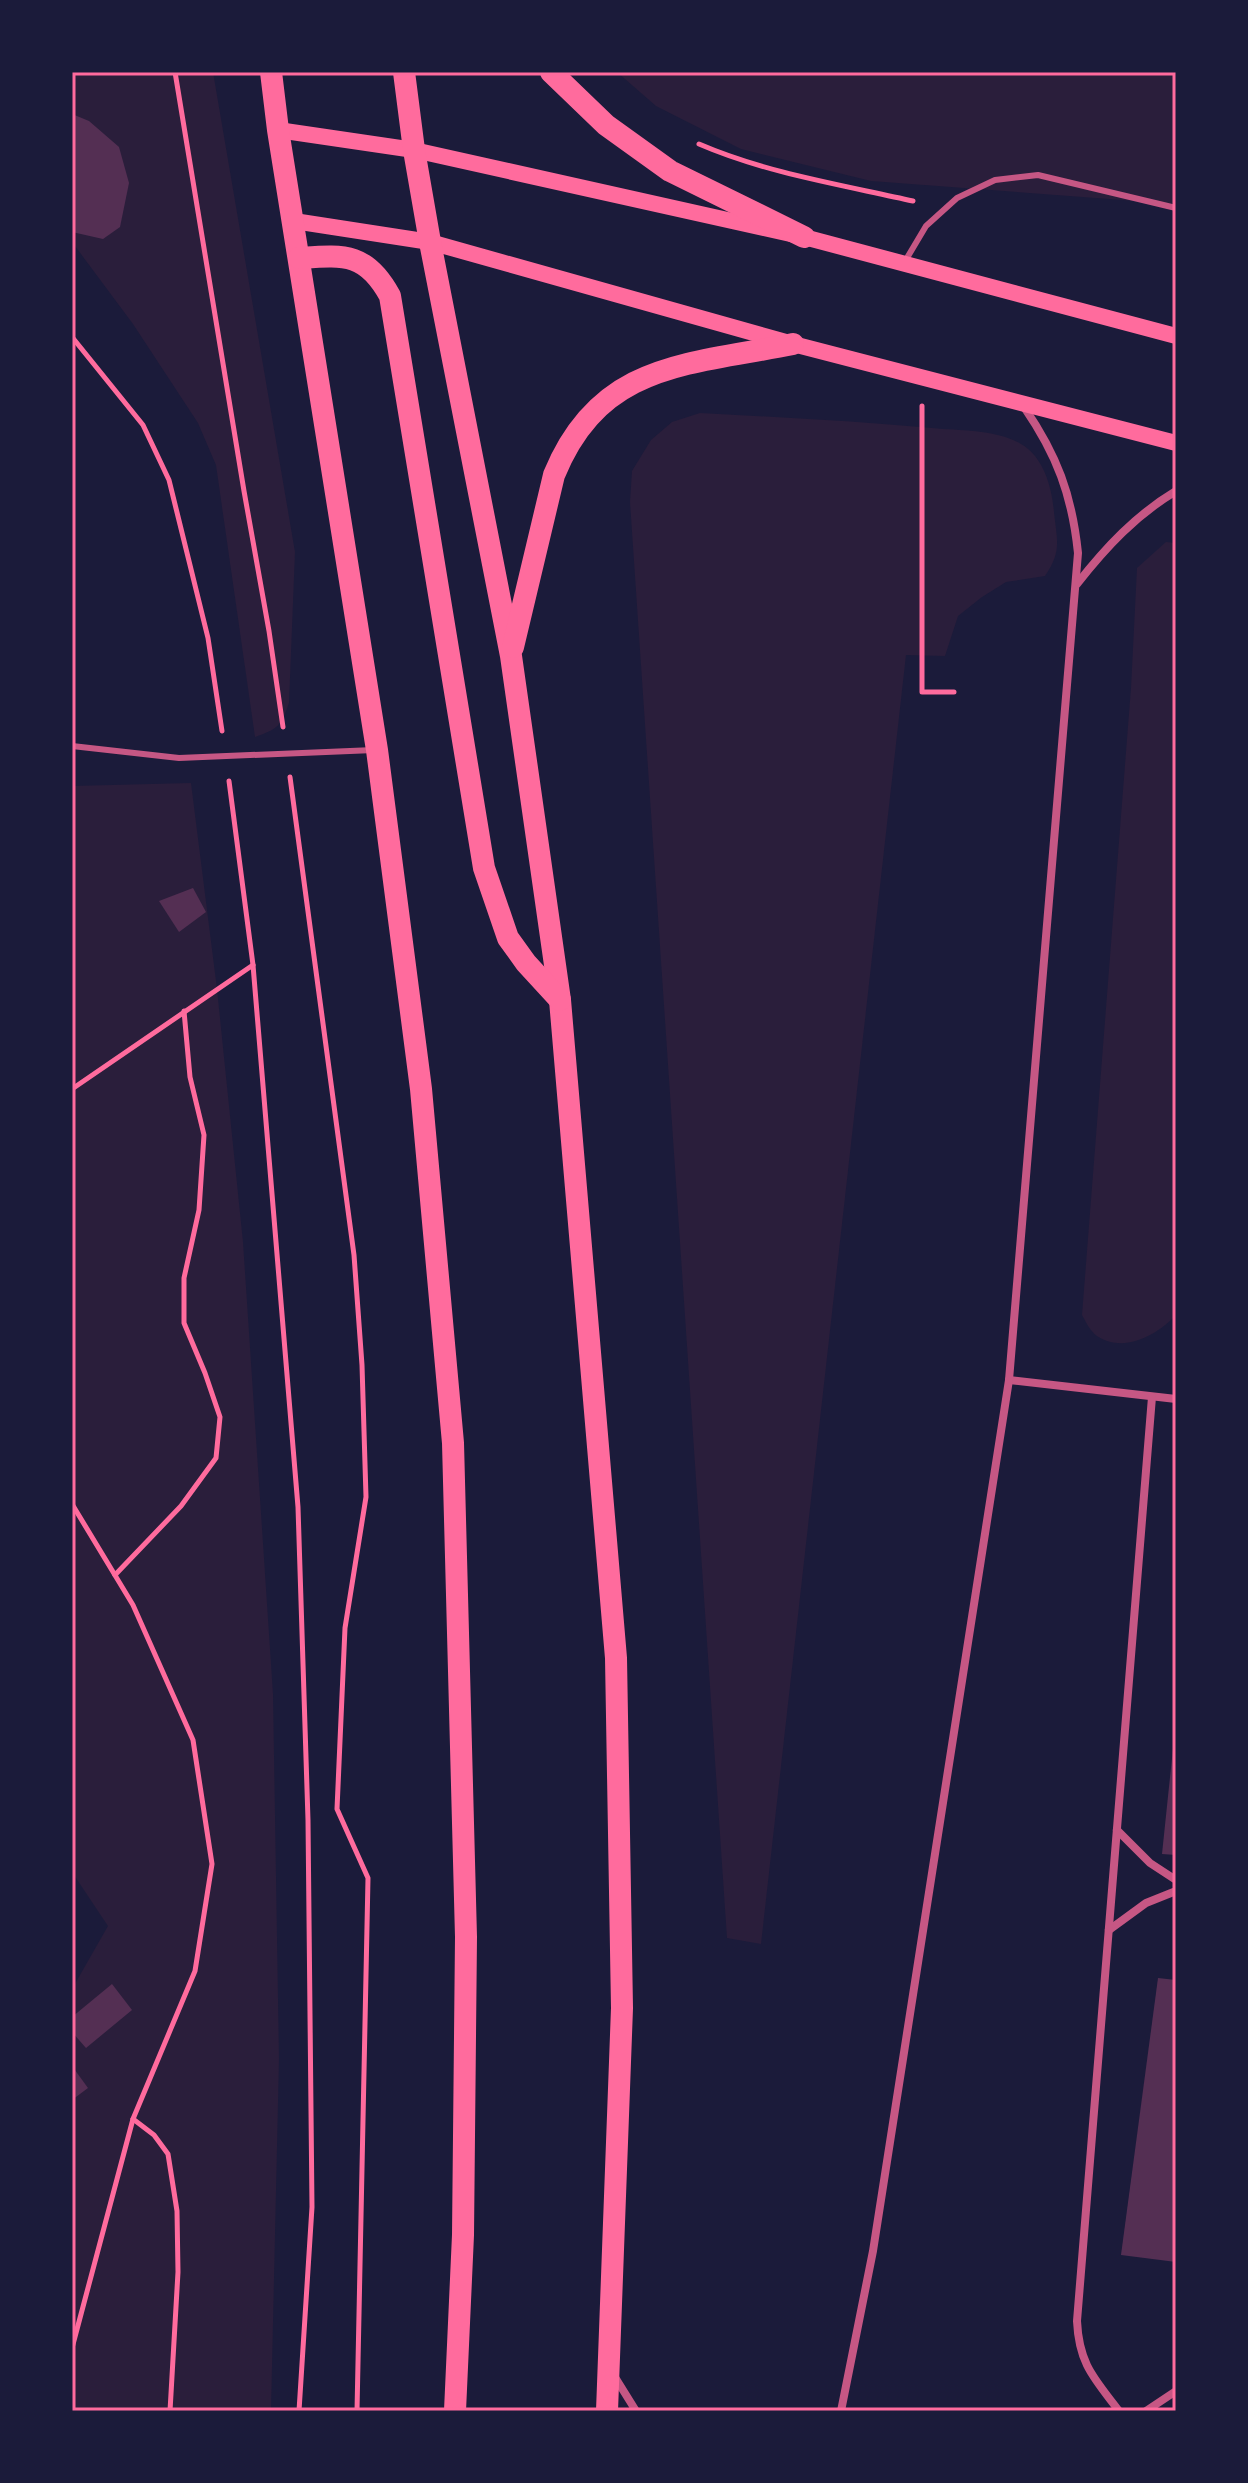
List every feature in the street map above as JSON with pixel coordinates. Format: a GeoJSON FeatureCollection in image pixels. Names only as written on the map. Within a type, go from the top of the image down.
{"type":"FeatureCollection","features":[{"type":"Feature","properties":{"kind":"highway"},"geometry":{"type":"LineString","coordinates":[[271,72],[377,750],[421,1089],[453,1443],[466,1937],[463,2235],[455,2411]]}},
{"type":"Feature","properties":{"kind":"highway"},"geometry":{"type":"LineString","coordinates":[[404,72],[430,242],[511,656],[560,1000],[616,1658],[622,2008],[607,2411]]}},
{"type":"Feature","properties":{"kind":"highway"},"geometry":{"type":"LineString","coordinates":[[551,72],[606,125],[670,171],[804,237]]}},
{"type":"Feature","properties":{"kind":"highway"},"geometry":{"type":"LineString","coordinates":[[299,258],[343,256],[363,263],[380,277],[390,296],[484,868],[508,938],[560,1000]]}},
{"type":"Feature","properties":{"kind":"highway"},"geometry":{"type":"LineString","coordinates":[[511,656],[554,475],[564,450],[584,422],[610,396],[635,380],[663,370],[793,344]]}},
{"type":"Feature","properties":{"kind":"main road"},"geometry":{"type":"LineString","coordinates":[[278,130],[414,150],[804,237],[1176,336]]}},
{"type":"Feature","properties":{"kind":"main road"},"geometry":{"type":"LineString","coordinates":[[294,221],[430,242],[793,344],[1176,443]]}},
{"type":"Feature","properties":{"kind":"street"},"geometry":{"type":"LineString","coordinates":[[841,2411],[873,2251],[1009,1380],[1078,553],[1068,491],[1049,446],[1021,403]]}},
{"type":"Feature","properties":{"kind":"street"},"geometry":{"type":"LineString","coordinates":[[1077,584],[1112,541],[1158,502],[1176,491]]}},
{"type":"Feature","properties":{"kind":"street"},"geometry":{"type":"LineString","coordinates":[[1009,1380],[1176,1399]]}},
{"type":"Feature","properties":{"kind":"street"},"geometry":{"type":"LineString","coordinates":[[1119,2411],[1084,2364],[1078,2344],[1077,2321],[1152,1397]]}},
{"type":"Feature","properties":{"kind":"street"},"geometry":{"type":"LineString","coordinates":[[1117,1830],[1150,1863],[1176,1880]]}},
{"type":"Feature","properties":{"kind":"street"},"geometry":{"type":"LineString","coordinates":[[1109,1930],[1146,1903],[1176,1891]]}},
{"type":"Feature","properties":{"kind":"street"},"geometry":{"type":"LineString","coordinates":[[609,2367],[636,2411]]}},
{"type":"Feature","properties":{"kind":"street"},"geometry":{"type":"LineString","coordinates":[[1146,2411],[1176,2391]]}},
{"type":"Feature","properties":{"kind":"lane"},"geometry":{"type":"LineString","coordinates":[[904,263],[926,226],[957,198],[995,180],[1038,175],[1176,208]]}},
{"type":"Feature","properties":{"kind":"lane"},"geometry":{"type":"LineString","coordinates":[[72,746],[179,758],[377,750]]}},
{"type":"Feature","properties":{"kind":"path"},"geometry":{"type":"LineString","coordinates":[[175,72],[269,631],[354,1255],[362,1365],[366,1497],[345,1628],[337,1809],[368,1878],[357,2411]]}},
{"type":"Feature","properties":{"kind":"path"},"geometry":{"type":"LineString","coordinates":[[688,139],[726,155],[917,202]]}},
{"type":"Feature","properties":{"kind":"path"},"geometry":{"type":"LineString","coordinates":[[72,337],[143,425],[169,480],[208,638],[253,965],[299,1538],[308,1820],[312,2207],[299,2411]]}},
{"type":"Feature","properties":{"kind":"path"},"geometry":{"type":"LineString","coordinates":[[922,377],[922,692],[954,692]]}},
{"type":"Feature","properties":{"kind":"path"},"geometry":{"type":"LineString","coordinates":[[72,1089],[253,965]]}},
{"type":"Feature","properties":{"kind":"path"},"geometry":{"type":"LineString","coordinates":[[115,1575],[181,1506],[216,1458],[220,1417],[184,1323],[184,1278],[199,1210],[204,1135],[190,1077],[184,1011]]}},
{"type":"Feature","properties":{"kind":"path"},"geometry":{"type":"LineString","coordinates":[[72,1504],[133,1605],[193,1740],[212,1864],[195,1971],[133,2119],[72,2348]]}},
{"type":"Feature","properties":{"kind":"path"},"geometry":{"type":"LineString","coordinates":[[133,2119],[154,2135],[168,2154],[177,2211],[178,2272],[170,2411]]}},
{"type":"Feature","properties":{"kind":"shaded area"},"geometry":{"type":"Polygon","coordinates":[[[72,72],[213,72],[295,552],[289,703],[278,726],[255,737],[216,465],[198,423],[133,324],[72,242],[72,72]]]}},
{"type":"Feature","properties":{"kind":"shaded area"},"geometry":{"type":"Polygon","coordinates":[[[617,72],[1176,72],[1176,204],[871,181],[741,149],[656,106],[617,72]]]}},
{"type":"Feature","properties":{"kind":"shaded area"},"geometry":{"type":"Polygon","coordinates":[[[700,413],[966,430],[1011,439],[1029,450],[1041,465],[1051,493],[1057,538],[1054,560],[1045,576],[1006,582],[958,616],[945,656],[906,655],[761,1944],[727,1938],[630,502],[632,471],[651,440],[672,422],[700,413]]]}},
{"type":"Feature","properties":{"kind":"shaded area"},"geometry":{"type":"Polygon","coordinates":[[[1166,542],[1176,543],[1176,1315],[1140,1340],[1118,1343],[1097,1336],[1082,1315],[1131,688],[1137,568],[1166,542]]]}},
{"type":"Feature","properties":{"kind":"shaded area"},"geometry":{"type":"Polygon","coordinates":[[[191,783],[217,989],[243,1242],[273,1694],[279,2059],[271,2411],[72,2411],[72,1989],[108,1926],[72,1872],[72,786],[191,783]]]}},
{"type":"Feature","properties":{"kind":"building"},"geometry":{"type":"Polygon","coordinates":[[[72,114],[89,121],[119,147],[129,183],[120,227],[103,239],[72,232],[72,114]]]}},
{"type":"Feature","properties":{"kind":"building"},"geometry":{"type":"Polygon","coordinates":[[[193,888],[206,912],[179,932],[159,901],[193,888]]]}},
{"type":"Feature","properties":{"kind":"building"},"geometry":{"type":"Polygon","coordinates":[[[1176,1739],[1176,1855],[1162,1854],[1176,1739]]]}},
{"type":"Feature","properties":{"kind":"building"},"geometry":{"type":"Polygon","coordinates":[[[1158,1978],[1176,1980],[1176,2262],[1121,2255],[1158,1978]]]}},
{"type":"Feature","properties":{"kind":"building"},"geometry":{"type":"Polygon","coordinates":[[[112,1984],[132,2010],[86,2048],[72,2032],[72,2017],[112,1984]]]}},
{"type":"Feature","properties":{"kind":"building"},"geometry":{"type":"Polygon","coordinates":[[[72,2066],[88,2088],[72,2100],[72,2066]]]}}]}
